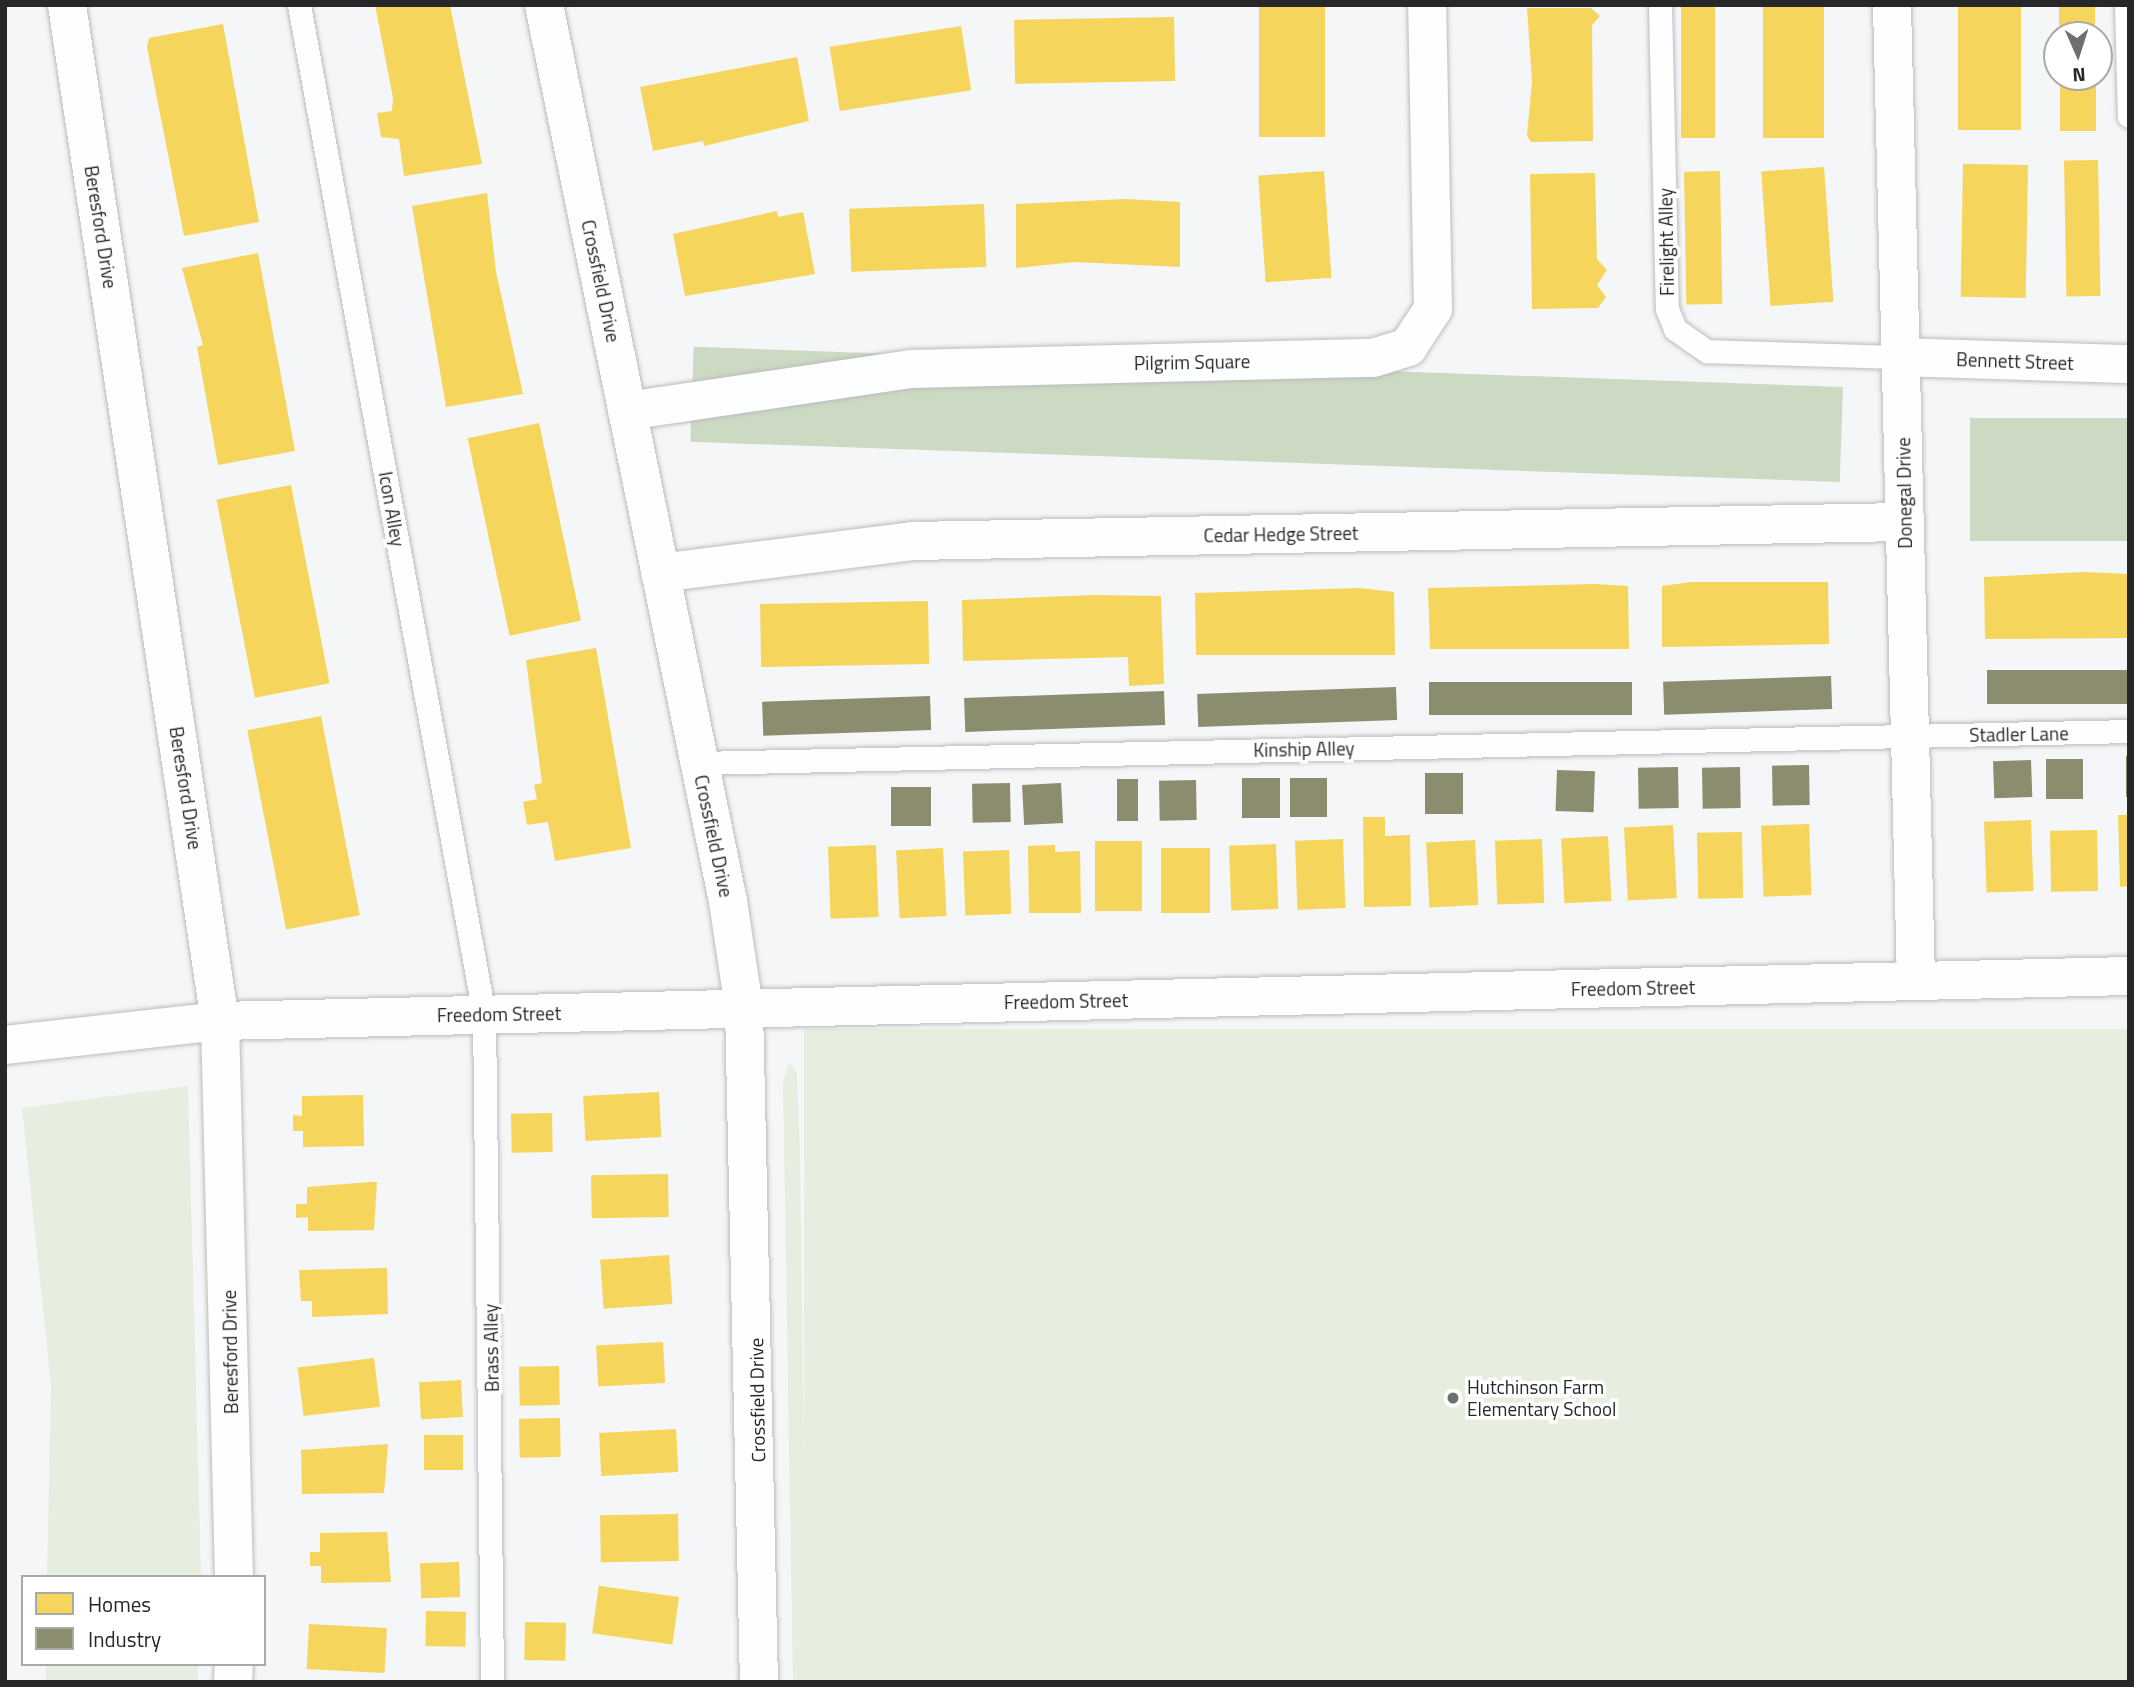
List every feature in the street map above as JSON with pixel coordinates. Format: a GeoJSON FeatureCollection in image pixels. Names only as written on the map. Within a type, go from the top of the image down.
{"type":"FeatureCollection","features":[{"type":"Feature","properties":{"kind":"street","name":"Beresford Drive"},"geometry":{"type":"LineString","coordinates":[[67,5],[220,1021],[234,1575]]}},
{"type":"Feature","properties":{"kind":"street","name":"Crossfield Drive"},"geometry":{"type":"LineString","coordinates":[[544,5],[699,763],[744,1008],[759,1682]]}},
{"type":"Feature","properties":{"kind":"street","name":"Pilgrim Square"},"geometry":{"type":"LineString","coordinates":[[627,411],[911,369],[1373,358],[1408,347],[1433,309],[1427,5]]}},
{"type":"Feature","properties":{"kind":"street","name":"Donegal Drive"},"geometry":{"type":"LineString","coordinates":[[1892,5],[1916,981]]}},
{"type":"Feature","properties":{"kind":"street","name":"Bennett Street"},"geometry":{"type":"LineString","coordinates":[[1900,357],[2129,364]]}},
{"type":"Feature","properties":{"kind":"street","name":"Cedar Hedge Street"},"geometry":{"type":"LineString","coordinates":[[660,573],[913,541],[1905,522]]}},
{"type":"Feature","properties":{"kind":"street","name":"Freedom Street"},"geometry":{"type":"LineString","coordinates":[[5,1045],[220,1021],[2129,976]]}},
{"type":"Feature","properties":{"kind":"lane","name":"Icon Alley"},"geometry":{"type":"LineString","coordinates":[[299,5],[484,1014]]}},
{"type":"Feature","properties":{"kind":"lane","name":"Firelight Alley"},"geometry":{"type":"LineString","coordinates":[[1660,5],[1667,309],[1675,329],[1707,351],[1900,357]]}},
{"type":"Feature","properties":{"kind":"lane"},"geometry":{"type":"LineString","coordinates":[[2126,5],[2129,116]]}},
{"type":"Feature","properties":{"kind":"lane","name":"Stadler Lane"},"geometry":{"type":"LineString","coordinates":[[1910,736],[2129,731]]}},
{"type":"Feature","properties":{"kind":"lane","name":"Kinship Alley"},"geometry":{"type":"LineString","coordinates":[[699,763],[1910,736]]}},
{"type":"Feature","properties":{"kind":"lane","name":"Brass Alley"},"geometry":{"type":"LineString","coordinates":[[484,1014],[492,1682]]}},
{"type":"Feature","properties":{"kind":"green space"},"geometry":{"type":"Polygon","coordinates":[[[694,347],[1843,387],[1840,482],[690,442],[694,347]]]}},
{"type":"Feature","properties":{"kind":"green space"},"geometry":{"type":"Polygon","coordinates":[[[1970,418],[2129,418],[2129,541],[1970,541],[1970,418]]]}},
{"type":"Feature","properties":{"kind":"green space","name":"Hutchinson Farm Elementary School"},"geometry":{"type":"Polygon","coordinates":[[[804,1029],[2129,1029],[2129,1682],[804,1682],[804,1029]]]}},
{"type":"Feature","properties":{"kind":"green space"},"geometry":{"type":"Polygon","coordinates":[[[789,1062],[797,1073],[800,1153],[807,1682],[793,1682],[783,1083],[789,1062]]]}},
{"type":"Feature","properties":{"kind":"green space"},"geometry":{"type":"Polygon","coordinates":[[[188,1086],[201,1575],[47,1575],[51,1385],[22,1108],[188,1086]]]}},
{"type":"Feature","properties":{"kind":"green space"},"geometry":{"type":"Polygon","coordinates":[[[46,1666],[198,1666],[198,1682],[46,1682],[46,1666]]]}},
{"type":"Feature","properties":{"kind":"building: Homes"},"geometry":{"type":"Polygon","coordinates":[[[375,5],[450,5],[482,164],[404,176],[399,139],[381,137],[377,113],[392,111],[393,98],[375,5]]]}},
{"type":"Feature","properties":{"kind":"building: Homes"},"geometry":{"type":"Polygon","coordinates":[[[1259,5],[1325,5],[1325,137],[1259,137],[1259,5]]]}},
{"type":"Feature","properties":{"kind":"building: Homes"},"geometry":{"type":"Polygon","coordinates":[[[1681,5],[1715,5],[1715,138],[1681,138],[1681,5]]]}},
{"type":"Feature","properties":{"kind":"building: Homes"},"geometry":{"type":"Polygon","coordinates":[[[1763,5],[1824,5],[1824,138],[1763,138],[1763,5]]]}},
{"type":"Feature","properties":{"kind":"building: Homes"},"geometry":{"type":"Polygon","coordinates":[[[1958,5],[2021,5],[2021,130],[1958,130],[1958,5]]]}},
{"type":"Feature","properties":{"kind":"building: Homes"},"geometry":{"type":"Polygon","coordinates":[[[2059,5],[2095,5],[2095,21],[2059,21],[2059,5]]]}},
{"type":"Feature","properties":{"kind":"building: Homes"},"geometry":{"type":"Polygon","coordinates":[[[1527,8],[1591,8],[1600,16],[1592,25],[1593,141],[1531,142],[1527,136],[1532,81],[1527,8]]]}},
{"type":"Feature","properties":{"kind":"building: Homes"},"geometry":{"type":"Polygon","coordinates":[[[1174,17],[1175,81],[1015,84],[1014,20],[1174,17]]]}},
{"type":"Feature","properties":{"kind":"building: Homes"},"geometry":{"type":"Polygon","coordinates":[[[223,24],[259,222],[184,236],[147,47],[149,38],[223,24]]]}},
{"type":"Feature","properties":{"kind":"building: Homes"},"geometry":{"type":"Polygon","coordinates":[[[961,26],[971,90],[840,111],[830,47],[961,26]]]}},
{"type":"Feature","properties":{"kind":"building: Homes"},"geometry":{"type":"Polygon","coordinates":[[[797,57],[809,121],[704,146],[703,141],[653,151],[640,87],[797,57]]]}},
{"type":"Feature","properties":{"kind":"building: Homes"},"geometry":{"type":"Polygon","coordinates":[[[2060,91],[2096,91],[2096,131],[2060,131],[2060,91]]]}},
{"type":"Feature","properties":{"kind":"building: Homes"},"geometry":{"type":"Polygon","coordinates":[[[2098,160],[2100,296],[2066,297],[2064,161],[2098,160]]]}},
{"type":"Feature","properties":{"kind":"building: Homes"},"geometry":{"type":"Polygon","coordinates":[[[1963,164],[2028,165],[2026,298],[1961,297],[1963,164]]]}},
{"type":"Feature","properties":{"kind":"building: Homes"},"geometry":{"type":"Polygon","coordinates":[[[1824,167],[1833,302],[1771,306],[1761,171],[1824,167]]]}},
{"type":"Feature","properties":{"kind":"building: Homes"},"geometry":{"type":"Polygon","coordinates":[[[1324,171],[1331,278],[1266,282],[1258,176],[1324,171]]]}},
{"type":"Feature","properties":{"kind":"building: Homes"},"geometry":{"type":"Polygon","coordinates":[[[1720,171],[1722,304],[1686,305],[1684,172],[1720,171]]]}},
{"type":"Feature","properties":{"kind":"building: Homes"},"geometry":{"type":"Polygon","coordinates":[[[1595,173],[1597,259],[1607,270],[1597,285],[1606,297],[1598,308],[1532,309],[1530,174],[1595,173]]]}},
{"type":"Feature","properties":{"kind":"building: Homes"},"geometry":{"type":"Polygon","coordinates":[[[487,193],[496,272],[523,394],[446,407],[412,206],[487,193]]]}},
{"type":"Feature","properties":{"kind":"building: Homes"},"geometry":{"type":"Polygon","coordinates":[[[1126,199],[1180,202],[1180,267],[1075,262],[1016,268],[1016,204],[1126,199]]]}},
{"type":"Feature","properties":{"kind":"building: Homes"},"geometry":{"type":"Polygon","coordinates":[[[984,204],[986,267],[851,272],[849,209],[984,204]]]}},
{"type":"Feature","properties":{"kind":"building: Homes"},"geometry":{"type":"Polygon","coordinates":[[[777,211],[778,217],[803,212],[815,274],[685,296],[673,234],[777,211]]]}},
{"type":"Feature","properties":{"kind":"building: Homes"},"geometry":{"type":"Polygon","coordinates":[[[258,253],[295,451],[218,465],[197,347],[203,345],[182,268],[258,253]]]}},
{"type":"Feature","properties":{"kind":"building: Homes"},"geometry":{"type":"Polygon","coordinates":[[[539,423],[581,621],[510,636],[468,438],[539,423]]]}},
{"type":"Feature","properties":{"kind":"building: Homes"},"geometry":{"type":"Polygon","coordinates":[[[291,485],[330,683],[255,698],[216,500],[291,485]]]}},
{"type":"Feature","properties":{"kind":"building: Homes"},"geometry":{"type":"Polygon","coordinates":[[[2084,572],[2129,574],[2129,638],[1985,639],[1984,577],[2084,572]]]}},
{"type":"Feature","properties":{"kind":"building: Homes"},"geometry":{"type":"Polygon","coordinates":[[[1691,582],[1828,582],[1829,644],[1662,647],[1662,586],[1691,582]]]}},
{"type":"Feature","properties":{"kind":"building: Homes"},"geometry":{"type":"Polygon","coordinates":[[[1594,584],[1628,586],[1629,649],[1430,649],[1428,588],[1594,584]]]}},
{"type":"Feature","properties":{"kind":"building: Homes"},"geometry":{"type":"Polygon","coordinates":[[[1360,588],[1394,592],[1395,655],[1196,655],[1195,593],[1360,588]]]}},
{"type":"Feature","properties":{"kind":"building: Homes"},"geometry":{"type":"Polygon","coordinates":[[[1094,595],[1161,596],[1164,684],[1129,686],[1128,657],[963,661],[962,600],[1094,595]]]}},
{"type":"Feature","properties":{"kind":"building: Homes"},"geometry":{"type":"Polygon","coordinates":[[[928,601],[929,664],[761,667],[760,604],[928,601]]]}},
{"type":"Feature","properties":{"kind":"building: Homes"},"geometry":{"type":"Polygon","coordinates":[[[596,648],[631,848],[555,861],[548,822],[527,825],[523,802],[537,799],[534,785],[542,783],[526,660],[596,648]]]}},
{"type":"Feature","properties":{"kind":"building: Homes"},"geometry":{"type":"Polygon","coordinates":[[[321,716],[360,915],[286,930],[247,730],[321,716]]]}},
{"type":"Feature","properties":{"kind":"building: Homes"},"geometry":{"type":"Polygon","coordinates":[[[2118,815],[2129,815],[2129,886],[2120,887],[2118,815]]]}},
{"type":"Feature","properties":{"kind":"building: Homes"},"geometry":{"type":"Polygon","coordinates":[[[1363,817],[1385,817],[1385,836],[1410,835],[1411,906],[1364,907],[1363,817]]]}},
{"type":"Feature","properties":{"kind":"building: Homes"},"geometry":{"type":"Polygon","coordinates":[[[2031,820],[2033,891],[1987,893],[1984,822],[2031,820]]]}},
{"type":"Feature","properties":{"kind":"building: Homes"},"geometry":{"type":"Polygon","coordinates":[[[1809,824],[1811,895],[1764,897],[1761,826],[1809,824]]]}},
{"type":"Feature","properties":{"kind":"building: Homes"},"geometry":{"type":"Polygon","coordinates":[[[1673,825],[1677,898],[1628,900],[1624,828],[1673,825]]]}},
{"type":"Feature","properties":{"kind":"building: Homes"},"geometry":{"type":"Polygon","coordinates":[[[2097,830],[2098,891],[2051,892],[2050,831],[2097,830]]]}},
{"type":"Feature","properties":{"kind":"building: Homes"},"geometry":{"type":"Polygon","coordinates":[[[1742,832],[1743,898],[1698,899],[1697,833],[1742,832]]]}},
{"type":"Feature","properties":{"kind":"building: Homes"},"geometry":{"type":"Polygon","coordinates":[[[1608,836],[1611,901],[1564,903],[1561,838],[1608,836]]]}},
{"type":"Feature","properties":{"kind":"building: Homes"},"geometry":{"type":"Polygon","coordinates":[[[1343,839],[1345,908],[1297,910],[1295,841],[1343,839]]]}},
{"type":"Feature","properties":{"kind":"building: Homes"},"geometry":{"type":"Polygon","coordinates":[[[1542,839],[1544,903],[1497,905],[1495,841],[1542,839]]]}},
{"type":"Feature","properties":{"kind":"building: Homes"},"geometry":{"type":"Polygon","coordinates":[[[1475,840],[1478,905],[1429,907],[1426,843],[1475,840]]]}},
{"type":"Feature","properties":{"kind":"building: Homes"},"geometry":{"type":"Polygon","coordinates":[[[1095,841],[1142,841],[1142,911],[1095,911],[1095,841]]]}},
{"type":"Feature","properties":{"kind":"building: Homes"},"geometry":{"type":"Polygon","coordinates":[[[1276,844],[1278,909],[1231,911],[1229,846],[1276,844]]]}},
{"type":"Feature","properties":{"kind":"building: Homes"},"geometry":{"type":"Polygon","coordinates":[[[876,845],[879,917],[831,919],[828,847],[876,845]]]}},
{"type":"Feature","properties":{"kind":"building: Homes"},"geometry":{"type":"Polygon","coordinates":[[[1055,845],[1055,852],[1080,851],[1081,913],[1029,913],[1028,846],[1055,845]]]}},
{"type":"Feature","properties":{"kind":"building: Homes"},"geometry":{"type":"Polygon","coordinates":[[[943,848],[947,916],[900,918],[896,850],[943,848]]]}},
{"type":"Feature","properties":{"kind":"building: Homes"},"geometry":{"type":"Polygon","coordinates":[[[1161,848],[1210,848],[1210,913],[1161,913],[1161,848]]]}},
{"type":"Feature","properties":{"kind":"building: Homes"},"geometry":{"type":"Polygon","coordinates":[[[1009,850],[1011,914],[965,916],[963,852],[1009,850]]]}},
{"type":"Feature","properties":{"kind":"building: Homes"},"geometry":{"type":"Polygon","coordinates":[[[659,1092],[661,1137],[585,1141],[583,1096],[659,1092]]]}},
{"type":"Feature","properties":{"kind":"building: Homes"},"geometry":{"type":"Polygon","coordinates":[[[363,1095],[364,1146],[303,1147],[303,1131],[293,1131],[293,1115],[302,1116],[302,1096],[363,1095]]]}},
{"type":"Feature","properties":{"kind":"building: Homes"},"geometry":{"type":"Polygon","coordinates":[[[552,1113],[553,1152],[512,1153],[511,1114],[552,1113]]]}},
{"type":"Feature","properties":{"kind":"building: Homes"},"geometry":{"type":"Polygon","coordinates":[[[668,1174],[669,1217],[592,1218],[591,1175],[668,1174]]]}},
{"type":"Feature","properties":{"kind":"building: Homes"},"geometry":{"type":"Polygon","coordinates":[[[377,1182],[374,1230],[308,1231],[308,1217],[296,1218],[296,1204],[307,1204],[307,1187],[377,1182]]]}},
{"type":"Feature","properties":{"kind":"building: Homes"},"geometry":{"type":"Polygon","coordinates":[[[669,1255],[672,1304],[604,1309],[600,1260],[669,1255]]]}},
{"type":"Feature","properties":{"kind":"building: Homes"},"geometry":{"type":"Polygon","coordinates":[[[387,1268],[388,1314],[312,1317],[312,1301],[301,1301],[299,1270],[387,1268]]]}},
{"type":"Feature","properties":{"kind":"building: Homes"},"geometry":{"type":"Polygon","coordinates":[[[663,1342],[665,1383],[598,1386],[596,1346],[663,1342]]]}},
{"type":"Feature","properties":{"kind":"building: Homes"},"geometry":{"type":"Polygon","coordinates":[[[374,1358],[380,1407],[304,1416],[298,1367],[374,1358]]]}},
{"type":"Feature","properties":{"kind":"building: Homes"},"geometry":{"type":"Polygon","coordinates":[[[559,1366],[560,1405],[520,1406],[519,1367],[559,1366]]]}},
{"type":"Feature","properties":{"kind":"building: Homes"},"geometry":{"type":"Polygon","coordinates":[[[461,1380],[463,1417],[421,1419],[419,1382],[461,1380]]]}},
{"type":"Feature","properties":{"kind":"building: Homes"},"geometry":{"type":"Polygon","coordinates":[[[560,1418],[561,1457],[520,1458],[519,1419],[560,1418]]]}},
{"type":"Feature","properties":{"kind":"building: Homes"},"geometry":{"type":"Polygon","coordinates":[[[676,1429],[678,1472],[601,1476],[599,1433],[676,1429]]]}},
{"type":"Feature","properties":{"kind":"building: Homes"},"geometry":{"type":"Polygon","coordinates":[[[424,1435],[463,1435],[463,1470],[424,1470],[424,1435]]]}},
{"type":"Feature","properties":{"kind":"building: Homes"},"geometry":{"type":"Polygon","coordinates":[[[388,1444],[384,1493],[302,1494],[301,1450],[388,1444]]]}},
{"type":"Feature","properties":{"kind":"building: Homes"},"geometry":{"type":"Polygon","coordinates":[[[678,1514],[679,1561],[601,1562],[600,1515],[678,1514]]]}},
{"type":"Feature","properties":{"kind":"building: Homes"},"geometry":{"type":"Polygon","coordinates":[[[387,1532],[391,1582],[321,1583],[321,1566],[310,1566],[310,1552],[320,1552],[320,1533],[387,1532]]]}},
{"type":"Feature","properties":{"kind":"building: Homes"},"geometry":{"type":"Polygon","coordinates":[[[459,1562],[460,1597],[421,1598],[420,1563],[459,1562]]]}},
{"type":"Feature","properties":{"kind":"building: Homes"},"geometry":{"type":"Polygon","coordinates":[[[599,1586],[679,1597],[672,1645],[592,1633],[599,1586]]]}},
{"type":"Feature","properties":{"kind":"building: Homes"},"geometry":{"type":"Polygon","coordinates":[[[426,1611],[466,1612],[465,1647],[425,1646],[426,1611]]]}},
{"type":"Feature","properties":{"kind":"building: Homes"},"geometry":{"type":"Polygon","coordinates":[[[525,1622],[566,1623],[565,1661],[524,1660],[525,1622]]]}},
{"type":"Feature","properties":{"kind":"building: Homes"},"geometry":{"type":"Polygon","coordinates":[[[309,1624],[387,1628],[385,1673],[307,1669],[309,1624]]]}},
{"type":"Feature","properties":{"kind":"building: Industry"},"geometry":{"type":"Polygon","coordinates":[[[1987,670],[2129,670],[2129,704],[1987,704],[1987,670]]]}},
{"type":"Feature","properties":{"kind":"building: Industry"},"geometry":{"type":"Polygon","coordinates":[[[1831,676],[1832,709],[1664,715],[1663,682],[1831,676]]]}},
{"type":"Feature","properties":{"kind":"building: Industry"},"geometry":{"type":"Polygon","coordinates":[[[1429,682],[1632,682],[1632,715],[1429,715],[1429,682]]]}},
{"type":"Feature","properties":{"kind":"building: Industry"},"geometry":{"type":"Polygon","coordinates":[[[1396,687],[1397,720],[1198,727],[1197,694],[1396,687]]]}},
{"type":"Feature","properties":{"kind":"building: Industry"},"geometry":{"type":"Polygon","coordinates":[[[1164,691],[1165,725],[965,732],[964,698],[1164,691]]]}},
{"type":"Feature","properties":{"kind":"building: Industry"},"geometry":{"type":"Polygon","coordinates":[[[930,696],[931,730],[763,736],[762,702],[930,696]]]}},
{"type":"Feature","properties":{"kind":"building: Industry"},"geometry":{"type":"Polygon","coordinates":[[[2126,756],[2129,756],[2129,797],[2126,797],[2126,756]]]}},
{"type":"Feature","properties":{"kind":"building: Industry"},"geometry":{"type":"Polygon","coordinates":[[[2046,759],[2083,759],[2083,799],[2046,799],[2046,759]]]}},
{"type":"Feature","properties":{"kind":"building: Industry"},"geometry":{"type":"Polygon","coordinates":[[[2031,760],[2032,797],[1994,798],[1993,761],[2031,760]]]}},
{"type":"Feature","properties":{"kind":"building: Industry"},"geometry":{"type":"Polygon","coordinates":[[[1809,765],[1810,805],[1773,806],[1772,766],[1809,765]]]}},
{"type":"Feature","properties":{"kind":"building: Industry"},"geometry":{"type":"Polygon","coordinates":[[[1678,767],[1679,808],[1639,809],[1638,768],[1678,767]]]}},
{"type":"Feature","properties":{"kind":"building: Industry"},"geometry":{"type":"Polygon","coordinates":[[[1740,767],[1741,808],[1703,809],[1702,768],[1740,767]]]}},
{"type":"Feature","properties":{"kind":"building: Industry"},"geometry":{"type":"Polygon","coordinates":[[[1557,770],[1595,771],[1594,812],[1556,811],[1557,770]]]}},
{"type":"Feature","properties":{"kind":"building: Industry"},"geometry":{"type":"Polygon","coordinates":[[[1425,773],[1463,773],[1463,814],[1425,814],[1425,773]]]}},
{"type":"Feature","properties":{"kind":"building: Industry"},"geometry":{"type":"Polygon","coordinates":[[[1242,778],[1280,778],[1280,818],[1242,818],[1242,778]]]}},
{"type":"Feature","properties":{"kind":"building: Industry"},"geometry":{"type":"Polygon","coordinates":[[[1290,778],[1327,778],[1327,817],[1290,817],[1290,778]]]}},
{"type":"Feature","properties":{"kind":"building: Industry"},"geometry":{"type":"Polygon","coordinates":[[[1117,779],[1138,779],[1138,821],[1117,821],[1117,779]]]}},
{"type":"Feature","properties":{"kind":"building: Industry"},"geometry":{"type":"Polygon","coordinates":[[[1196,780],[1197,820],[1160,821],[1159,781],[1196,780]]]}},
{"type":"Feature","properties":{"kind":"building: Industry"},"geometry":{"type":"Polygon","coordinates":[[[1010,783],[1011,822],[973,823],[972,784],[1010,783]]]}},
{"type":"Feature","properties":{"kind":"building: Industry"},"geometry":{"type":"Polygon","coordinates":[[[1061,783],[1063,823],[1024,825],[1022,785],[1061,783]]]}},
{"type":"Feature","properties":{"kind":"building: Industry"},"geometry":{"type":"Polygon","coordinates":[[[891,787],[931,787],[931,826],[891,826],[891,787]]]}},
{"type":"Feature","properties":{"kind":"place","name":"Hutchinson Farm Elementary School"},"geometry":{"type":"Point","coordinates":[1453,1398]}}]}
